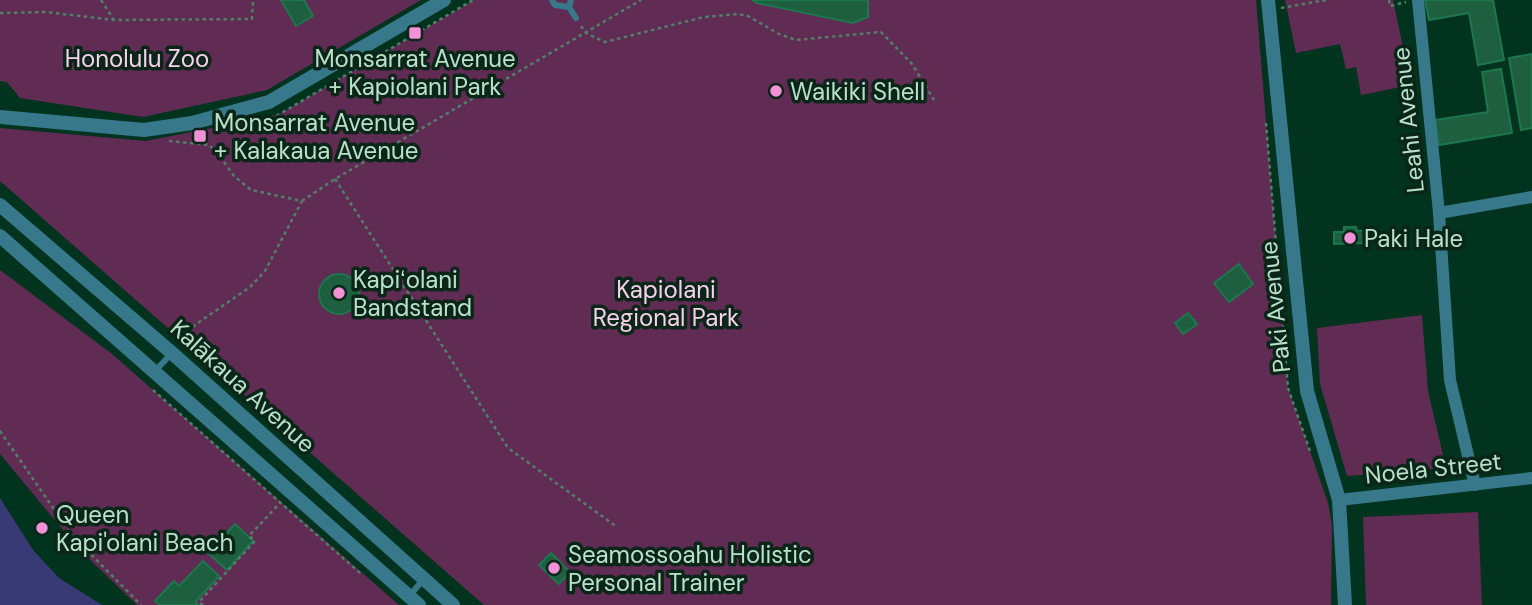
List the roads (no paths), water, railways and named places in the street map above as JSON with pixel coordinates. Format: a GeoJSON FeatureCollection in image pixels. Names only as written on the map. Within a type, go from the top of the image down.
{"type":"FeatureCollection","features":[{"type":"Feature","properties":{"kind":"street"},"geometry":{"type":"LineString","coordinates":[[0,117],[144,130],[192,123],[269,102],[444,0]]}},
{"type":"Feature","properties":{"kind":"street","name":"Leahi Avenue"},"geometry":{"type":"LineString","coordinates":[[1418,0],[1450,380],[1475,485]]}},
{"type":"Feature","properties":{"kind":"street","name":"Paki Avenue"},"geometry":{"type":"LineString","coordinates":[[1269,5],[1307,391],[1339,500],[1345,605]]}},
{"type":"Feature","properties":{"kind":"street"},"geometry":{"type":"LineString","coordinates":[[1438,213],[1532,197]]}},
{"type":"Feature","properties":{"kind":"street","name":"Kalākaua Avenue"},"geometry":{"type":"LineString","coordinates":[[0,205],[172,353],[453,605]]}},
{"type":"Feature","properties":{"kind":"street","name":"Kalākaua Avenue"},"geometry":{"type":"LineString","coordinates":[[0,236],[414,601]]}},
{"type":"Feature","properties":{"kind":"street","name":"Noela Street"},"geometry":{"type":"LineString","coordinates":[[1339,500],[1532,478]]}},
{"type":"Feature","properties":{"kind":"lane"},"geometry":{"type":"LineString","coordinates":[[552,0],[555,5],[570,3],[576,18]]}},
{"type":"Feature","properties":{"kind":"lane"},"geometry":{"type":"LineString","coordinates":[[154,372],[172,353]]}},
{"type":"Feature","properties":{"kind":"lane"},"geometry":{"type":"LineString","coordinates":[[414,601],[424,579]]}},
{"type":"Feature","properties":{"kind":"place","name":"Monsarrat Avenue + Kapiolani Park"},"geometry":{"type":"Point","coordinates":[415,33]}},
{"type":"Feature","properties":{"kind":"place","name":"Waikiki Shell"},"geometry":{"type":"Point","coordinates":[776,91]}},
{"type":"Feature","properties":{"kind":"place","name":"Monsarrat Avenue + Kalakaua Avenue"},"geometry":{"type":"Point","coordinates":[200,136]}},
{"type":"Feature","properties":{"kind":"place","name":"Paki Hale"},"geometry":{"type":"Point","coordinates":[1350,238]}},
{"type":"Feature","properties":{"kind":"place","name":"Kapiʻolani Bandstand"},"geometry":{"type":"Point","coordinates":[339,293]}},
{"type":"Feature","properties":{"kind":"place","name":"Queen Kapi'olani Beach"},"geometry":{"type":"Point","coordinates":[42,528]}},
{"type":"Feature","properties":{"kind":"place","name":"Seamossoahu Holistic Personal Trainer"},"geometry":{"type":"Point","coordinates":[554,568]}},
{"type":"Feature","properties":{"kind":"park label","name":"Honolulu Zoo"},"geometry":{"type":"Point","coordinates":[137,58]}},
{"type":"Feature","properties":{"kind":"park label","name":"Kapiolani Regional Park"},"geometry":{"type":"Point","coordinates":[666,303]}}]}
